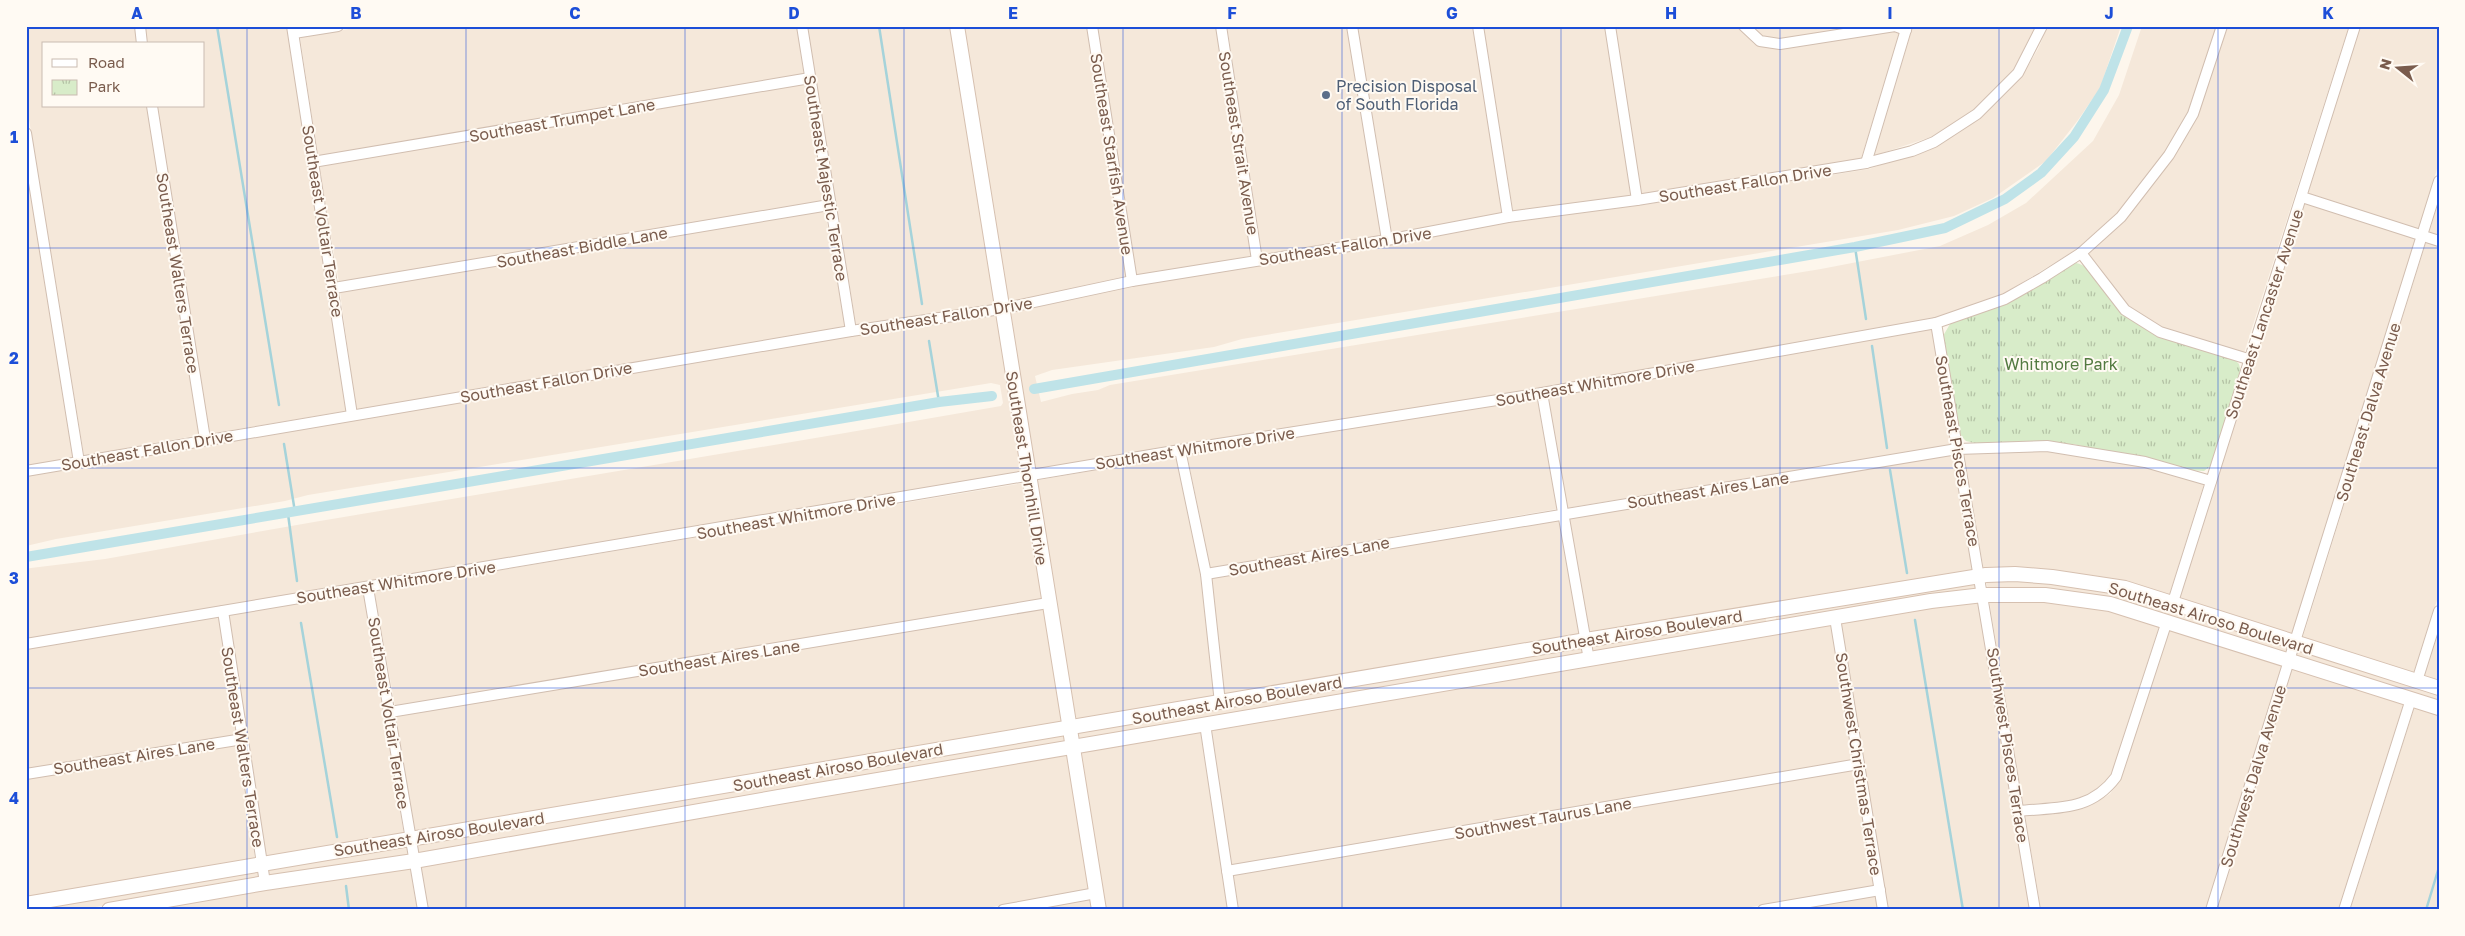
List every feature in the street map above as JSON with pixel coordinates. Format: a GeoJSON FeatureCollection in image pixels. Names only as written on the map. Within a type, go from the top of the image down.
{"type":"FeatureCollection","features":[{"type":"Feature","properties":{"kind":"main road","name":"Southeast Thornhill Drive"},"geometry":{"type":"LineString","coordinates":[[957,26],[1048,603],[1099,910]]}},
{"type":"Feature","properties":{"kind":"main road","name":"Southeast Airoso Boulevard"},"geometry":{"type":"LineString","coordinates":[[26,904],[1586,640],[1769,610],[2015,574],[2126,588],[2439,688]]}},
{"type":"Feature","properties":{"kind":"main road","name":"Southeast Airoso Boulevard"},"geometry":{"type":"LineString","coordinates":[[109,910],[265,883],[414,861],[1073,746],[1931,601],[1984,596],[2044,595],[2110,604],[2439,708]]}},
{"type":"Feature","properties":{"kind":"main road"},"geometry":{"type":"LineString","coordinates":[[1769,610],[1773,629]]}},
{"type":"Feature","properties":{"kind":"street"},"geometry":{"type":"LineString","coordinates":[[140,26],[142,42]]}},
{"type":"Feature","properties":{"kind":"street"},"geometry":{"type":"LineString","coordinates":[[293,30],[338,26]]}},
{"type":"Feature","properties":{"kind":"street","name":"Southeast Majestic Terrace"},"geometry":{"type":"LineString","coordinates":[[802,26],[829,205],[851,331]]}},
{"type":"Feature","properties":{"kind":"street","name":"Southeast Starfish Avenue"},"geometry":{"type":"LineString","coordinates":[[1092,26],[1132,281]]}},
{"type":"Feature","properties":{"kind":"street","name":"Southeast Strait Avenue"},"geometry":{"type":"LineString","coordinates":[[1221,26],[1257,260]]}},
{"type":"Feature","properties":{"kind":"street"},"geometry":{"type":"LineString","coordinates":[[1352,26],[1387,240]]}},
{"type":"Feature","properties":{"kind":"street"},"geometry":{"type":"LineString","coordinates":[[1478,26],[1508,217]]}},
{"type":"Feature","properties":{"kind":"street"},"geometry":{"type":"LineString","coordinates":[[1610,26],[1637,200]]}},
{"type":"Feature","properties":{"kind":"street"},"geometry":{"type":"LineString","coordinates":[[1744,26],[1760,41],[1780,44],[1895,26],[1907,28],[1866,163]]}},
{"type":"Feature","properties":{"kind":"street","name":"Southeast Fallon Drive"},"geometry":{"type":"LineString","coordinates":[[26,471],[204,439],[851,331],[1001,309],[1132,281],[1387,240],[1508,217],[1637,200],[1866,163],[1912,151],[1934,142],[1977,114],[2018,73],[2042,26]]}},
{"type":"Feature","properties":{"kind":"street","name":"Southeast Whitmore Drive"},"geometry":{"type":"LineString","coordinates":[[26,644],[1180,450],[1542,393],[1936,323],[2005,299],[2081,253],[2121,217],[2169,155],[2193,114],[2222,26]]}},
{"type":"Feature","properties":{"kind":"street","name":"Southeast Lancaster Avenue"},"geometry":{"type":"LineString","coordinates":[[2173,602],[2248,359],[2302,197],[2355,26]]}},
{"type":"Feature","properties":{"kind":"street","name":"Southeast Voltair Terrace"},"geometry":{"type":"LineString","coordinates":[[293,30],[352,415]]}},
{"type":"Feature","properties":{"kind":"street","name":"Southeast Trumpet Lane"},"geometry":{"type":"LineString","coordinates":[[313,162],[810,78]]}},
{"type":"Feature","properties":{"kind":"street","name":"Southeast Walters Terrace"},"geometry":{"type":"LineString","coordinates":[[152,108],[204,439]]}},
{"type":"Feature","properties":{"kind":"street"},"geometry":{"type":"LineString","coordinates":[[26,133],[79,462]]}},
{"type":"Feature","properties":{"kind":"street","name":"Southeast Dalva Avenue"},"geometry":{"type":"LineString","coordinates":[[2295,642],[2439,181]]}},
{"type":"Feature","properties":{"kind":"street"},"geometry":{"type":"LineString","coordinates":[[2302,197],[2439,241]]}},
{"type":"Feature","properties":{"kind":"street","name":"Southeast Biddle Lane"},"geometry":{"type":"LineString","coordinates":[[334,288],[829,205]]}},
{"type":"Feature","properties":{"kind":"street"},"geometry":{"type":"LineString","coordinates":[[2081,253],[2125,310],[2153,328],[2160,332],[2248,359]]}},
{"type":"Feature","properties":{"kind":"street","name":"Southeast Pisces Terrace"},"geometry":{"type":"LineString","coordinates":[[1936,323],[1981,578]]}},
{"type":"Feature","properties":{"kind":"street"},"geometry":{"type":"LineString","coordinates":[[1542,393],[1589,660]]}},
{"type":"Feature","properties":{"kind":"street","name":"Southeast Aires Lane"},"geometry":{"type":"LineString","coordinates":[[1206,574],[1563,513],[1957,449],[2047,446],[2144,462],[2211,481]]}},
{"type":"Feature","properties":{"kind":"street"},"geometry":{"type":"LineString","coordinates":[[1180,450],[1206,574],[1220,703]]}},
{"type":"Feature","properties":{"kind":"street","name":"Southwest Pisces Terrace"},"geometry":{"type":"LineString","coordinates":[[1981,578],[2035,910]]}},
{"type":"Feature","properties":{"kind":"street","name":"Southeast Voltair Terrace"},"geometry":{"type":"LineString","coordinates":[[368,588],[423,910]]}},
{"type":"Feature","properties":{"kind":"street","name":"Southeast Aires Lane"},"geometry":{"type":"LineString","coordinates":[[390,712],[1048,603]]}},
{"type":"Feature","properties":{"kind":"street","name":"Southeast Walters Terrace"},"geometry":{"type":"LineString","coordinates":[[223,611],[265,883]]}},
{"type":"Feature","properties":{"kind":"street"},"geometry":{"type":"LineString","coordinates":[[2417,681],[2439,611]]}},
{"type":"Feature","properties":{"kind":"street","name":"Southwest Christmas Terrace"},"geometry":{"type":"LineString","coordinates":[[1835,618],[1883,910]]}},
{"type":"Feature","properties":{"kind":"street"},"geometry":{"type":"LineString","coordinates":[[2019,811],[2082,804],[2105,791],[2116,778],[2167,621]]}},
{"type":"Feature","properties":{"kind":"street","name":"Southwest Dalva Avenue"},"geometry":{"type":"LineString","coordinates":[[2211,910],[2295,642]]}},
{"type":"Feature","properties":{"kind":"street"},"geometry":{"type":"LineString","coordinates":[[2344,910],[2411,699]]}},
{"type":"Feature","properties":{"kind":"street"},"geometry":{"type":"LineString","coordinates":[[1205,724],[1233,910]]}},
{"type":"Feature","properties":{"kind":"street","name":"Southeast Aires Lane"},"geometry":{"type":"LineString","coordinates":[[26,774],[242,739]]}},
{"type":"Feature","properties":{"kind":"street","name":"Southwest Taurus Lane"},"geometry":{"type":"LineString","coordinates":[[1227,871],[1859,764]]}},
{"type":"Feature","properties":{"kind":"street"},"geometry":{"type":"LineString","coordinates":[[1763,910],[1880,890]]}},
{"type":"Feature","properties":{"kind":"street"},"geometry":{"type":"LineString","coordinates":[[1003,910],[1096,893]]}},
{"type":"Feature","properties":{"kind":"shaded area"},"geometry":{"type":"Polygon","coordinates":[[[26,26],[134,26],[137,42],[42,42],[42,108],[147,108],[199,435],[84,456],[26,101],[26,26]]]}},
{"type":"Feature","properties":{"kind":"shaded area"},"geometry":{"type":"Polygon","coordinates":[[[145,26],[287,26],[329,289],[346,411],[209,434],[157,108],[205,108],[205,42],[148,42],[145,26]]]}},
{"type":"Feature","properties":{"kind":"shaded area"},"geometry":{"type":"Polygon","coordinates":[[[368,26],[797,26],[804,75],[318,157],[300,37],[368,26]]]}},
{"type":"Feature","properties":{"kind":"shaded area"},"geometry":{"type":"Polygon","coordinates":[[[807,26],[952,26],[995,305],[856,325],[807,26]]]}},
{"type":"Feature","properties":{"kind":"shaded area"},"geometry":{"type":"Polygon","coordinates":[[[962,26],[1087,26],[1126,277],[1005,303],[962,26]]]}},
{"type":"Feature","properties":{"kind":"shaded area"},"geometry":{"type":"Polygon","coordinates":[[[1097,26],[1216,26],[1251,256],[1136,276],[1097,26]]]}},
{"type":"Feature","properties":{"kind":"shaded area"},"geometry":{"type":"Polygon","coordinates":[[[1227,26],[1347,26],[1381,236],[1262,254],[1227,26]]]}},
{"type":"Feature","properties":{"kind":"shaded area"},"geometry":{"type":"Polygon","coordinates":[[[1357,26],[1472,26],[1503,213],[1392,234],[1357,26]]]}},
{"type":"Feature","properties":{"kind":"shaded area"},"geometry":{"type":"Polygon","coordinates":[[[1483,26],[1605,26],[1631,196],[1513,211],[1483,26]]]}},
{"type":"Feature","properties":{"kind":"shaded area"},"geometry":{"type":"Polygon","coordinates":[[[1615,26],[1738,26],[1754,44],[1780,49],[1895,31],[1900,33],[1861,159],[1641,195],[1615,26]]]}},
{"type":"Feature","properties":{"kind":"shaded area"},"geometry":{"type":"Polygon","coordinates":[[[1750,26],[1864,26],[1779,40],[1762,36],[1750,26]]]}},
{"type":"Feature","properties":{"kind":"shaded area"},"geometry":{"type":"Polygon","coordinates":[[[1913,26],[2036,26],[2013,70],[1974,110],[1931,137],[1873,156],[1913,26]]]}},
{"type":"Feature","properties":{"kind":"shaded area"},"geometry":{"type":"Polygon","coordinates":[[[2048,26],[2121,26],[2100,88],[2046,161],[1993,198],[1954,216],[1898,230],[1242,339],[1214,347],[1052,370],[1035,376],[1041,402],[1098,390],[1110,385],[1821,269],[1940,246],[1988,225],[2026,203],[2093,141],[2119,95],[2142,26],[2217,26],[2188,112],[2164,153],[2117,213],[2077,249],[2002,295],[1934,318],[1541,388],[1174,446],[1032,471],[1007,313],[1133,286],[1393,244],[1509,222],[1642,205],[1869,169],[1936,146],[1981,118],[2022,76],[2038,49],[2048,26]]]}},
{"type":"Feature","properties":{"kind":"shaded area"},"geometry":{"type":"Polygon","coordinates":[[[2228,26],[2349,26],[2244,353],[2162,328],[2129,306],[2088,253],[2125,220],[2173,158],[2198,115],[2228,26]]]}},
{"type":"Feature","properties":{"kind":"shaded area"},"geometry":{"type":"Polygon","coordinates":[[[2360,26],[2439,26],[2439,162],[2419,230],[2308,194],[2360,26]]]}},
{"type":"Feature","properties":{"kind":"shaded area"},"geometry":{"type":"Polygon","coordinates":[[[806,84],[823,201],[339,283],[319,166],[806,84]]]}},
{"type":"Feature","properties":{"kind":"shaded area"},"geometry":{"type":"Polygon","coordinates":[[[26,166],[74,458],[26,466],[26,166]]]}},
{"type":"Feature","properties":{"kind":"shaded area"},"geometry":{"type":"Polygon","coordinates":[[[2439,200],[2439,236],[2429,233],[2439,200]]]}},
{"type":"Feature","properties":{"kind":"shaded area"},"geometry":{"type":"Polygon","coordinates":[[[2305,203],[2416,239],[2292,636],[2179,600],[2253,361],[2305,203]]]}},
{"type":"Feature","properties":{"kind":"shaded area"},"geometry":{"type":"Polygon","coordinates":[[[825,211],[845,327],[356,410],[340,292],[825,211]]]}},
{"type":"Feature","properties":{"kind":"shaded area"},"geometry":{"type":"Polygon","coordinates":[[[2426,242],[2439,246],[2439,594],[2413,675],[2302,640],[2426,242]]]}},
{"type":"Feature","properties":{"kind":"shaded area"},"geometry":{"type":"Polygon","coordinates":[[[997,314],[1022,473],[26,639],[26,569],[105,559],[1001,406],[1003,403],[1000,385],[991,383],[308,495],[285,501],[56,539],[26,546],[26,476],[852,335],[997,314]]]}},
{"type":"Feature","properties":{"kind":"shaded area"},"geometry":{"type":"Polygon","coordinates":[[[1932,329],[1951,445],[1567,508],[1548,397],[1932,329]]]}},
{"type":"Feature","properties":{"kind":"shaded area"},"geometry":{"type":"Polygon","coordinates":[[[1537,398],[1557,509],[1210,568],[1187,454],[1537,398]]]}},
{"type":"Feature","properties":{"kind":"shaded area"},"geometry":{"type":"Polygon","coordinates":[[[2047,451],[2144,467],[2204,484],[2169,596],[1984,571],[1963,454],[2047,451]]]}},
{"type":"Feature","properties":{"kind":"shaded area"},"geometry":{"type":"Polygon","coordinates":[[[1953,455],[1974,572],[1590,634],[1569,517],[1953,455]]]}},
{"type":"Feature","properties":{"kind":"shaded area"},"geometry":{"type":"Polygon","coordinates":[[[1176,456],[1201,574],[1214,700],[1073,722],[1034,481],[1176,456]]]}},
{"type":"Feature","properties":{"kind":"shaded area"},"geometry":{"type":"Polygon","coordinates":[[[1024,483],[1042,599],[395,706],[374,591],[1024,483]]]}},
{"type":"Feature","properties":{"kind":"shaded area"},"geometry":{"type":"Polygon","coordinates":[[[1559,519],[1580,636],[1224,698],[1211,578],[1559,519]]]}},
{"type":"Feature","properties":{"kind":"shaded area"},"geometry":{"type":"Polygon","coordinates":[[[2015,579],[2124,593],[2289,645],[2286,654],[2163,615],[1988,590],[1986,580],[2015,579]]]}},
{"type":"Feature","properties":{"kind":"shaded area"},"geometry":{"type":"Polygon","coordinates":[[[1976,581],[1978,591],[1777,623],[1775,614],[1976,581]]]}},
{"type":"Feature","properties":{"kind":"shaded area"},"geometry":{"type":"Polygon","coordinates":[[[364,593],[404,835],[265,858],[229,615],[364,593]]]}},
{"type":"Feature","properties":{"kind":"shaded area"},"geometry":{"type":"Polygon","coordinates":[[[2044,599],[2109,609],[2160,624],[2111,775],[2102,788],[2080,800],[2023,805],[1989,600],[2044,599]]]}},
{"type":"Feature","properties":{"kind":"shaded area"},"geometry":{"type":"Polygon","coordinates":[[[1979,601],[2030,910],[1888,910],[1841,622],[1932,606],[1979,601]]]}},
{"type":"Feature","properties":{"kind":"shaded area"},"geometry":{"type":"Polygon","coordinates":[[[1044,609],[1063,723],[415,834],[396,716],[1044,609]]]}},
{"type":"Feature","properties":{"kind":"shaded area"},"geometry":{"type":"Polygon","coordinates":[[[1765,615],[1767,625],[1594,654],[1592,644],[1765,615]]]}},
{"type":"Feature","properties":{"kind":"shaded area"},"geometry":{"type":"Polygon","coordinates":[[[219,616],[237,735],[26,769],[26,649],[219,616]]]}},
{"type":"Feature","properties":{"kind":"shaded area"},"geometry":{"type":"Polygon","coordinates":[[[1831,624],[1853,760],[1231,865],[1210,728],[1831,624]]]}},
{"type":"Feature","properties":{"kind":"shaded area"},"geometry":{"type":"Polygon","coordinates":[[[2170,627],[2283,663],[2206,910],[2041,910],[2025,815],[2083,809],[2110,794],[2121,779],[2170,627]]]}},
{"type":"Feature","properties":{"kind":"shaded area"},"geometry":{"type":"Polygon","coordinates":[[[2439,628],[2439,683],[2423,678],[2439,628]]]}},
{"type":"Feature","properties":{"kind":"shaded area"},"geometry":{"type":"Polygon","coordinates":[[[1582,645],[1583,656],[1077,740],[1075,731],[1582,645]]]}},
{"type":"Feature","properties":{"kind":"shaded area"},"geometry":{"type":"Polygon","coordinates":[[[2299,649],[2439,693],[2439,703],[2296,657],[2299,649]]]}},
{"type":"Feature","properties":{"kind":"shaded area"},"geometry":{"type":"Polygon","coordinates":[[[2293,666],[2405,702],[2339,910],[2217,910],[2293,666]]]}},
{"type":"Feature","properties":{"kind":"shaded area"},"geometry":{"type":"Polygon","coordinates":[[[2415,705],[2439,713],[2439,910],[2350,910],[2415,705]]]}},
{"type":"Feature","properties":{"kind":"shaded area"},"geometry":{"type":"Polygon","coordinates":[[[1200,729],[1228,910],[1104,910],[1079,750],[1200,729]]]}},
{"type":"Feature","properties":{"kind":"shaded area"},"geometry":{"type":"Polygon","coordinates":[[[1065,733],[1067,742],[418,856],[416,843],[1065,733]]]}},
{"type":"Feature","properties":{"kind":"shaded area"},"geometry":{"type":"Polygon","coordinates":[[[238,744],[255,859],[26,900],[26,779],[238,744]]]}},
{"type":"Feature","properties":{"kind":"shaded area"},"geometry":{"type":"Polygon","coordinates":[[[1068,752],[1090,889],[976,910],[428,910],[420,865],[1068,752]]]}},
{"type":"Feature","properties":{"kind":"shaded area"},"geometry":{"type":"Polygon","coordinates":[[[1854,770],[1874,886],[1734,910],[1239,910],[1233,875],[1854,770]]]}},
{"type":"Feature","properties":{"kind":"shaded area"},"geometry":{"type":"Polygon","coordinates":[[[406,845],[408,857],[269,878],[267,867],[406,845]]]}},
{"type":"Feature","properties":{"kind":"shaded area"},"geometry":{"type":"Polygon","coordinates":[[[410,867],[417,910],[138,910],[410,867]]]}},
{"type":"Feature","properties":{"kind":"shaded area"},"geometry":{"type":"Polygon","coordinates":[[[257,869],[259,879],[78,910],[26,910],[257,869]]]}},
{"type":"Feature","properties":{"kind":"shaded area"},"geometry":{"type":"Polygon","coordinates":[[[1875,896],[1878,910],[1792,910],[1875,896]]]}},
{"type":"Feature","properties":{"kind":"shaded area"},"geometry":{"type":"Polygon","coordinates":[[[1092,899],[1094,910],[1030,910],[1092,899]]]}},
{"type":"Feature","properties":{"kind":"green space","name":"Whitmore Park"},"geometry":{"type":"Polygon","coordinates":[[[2076,263],[2092,273],[2107,296],[2125,316],[2235,360],[2239,364],[2241,372],[2212,465],[2204,471],[2188,470],[2073,444],[1974,443],[1966,441],[1959,434],[1943,336],[1950,324],[1958,319],[2017,298],[2076,263]]]}},
{"type":"Feature","properties":{"kind":"waterway"},"geometry":{"type":"LineString","coordinates":[[217,26],[279,405]]}},
{"type":"Feature","properties":{"kind":"waterway"},"geometry":{"type":"LineString","coordinates":[[879,26],[922,304]]}},
{"type":"Feature","properties":{"kind":"waterway"},"geometry":{"type":"LineString","coordinates":[[1034,389],[1855,247],[1945,228],[2005,199],[2041,173],[2074,137],[2104,90],[2128,26]]}},
{"type":"Feature","properties":{"kind":"waterway"},"geometry":{"type":"LineString","coordinates":[[1855,247],[1866,319]]}},
{"type":"Feature","properties":{"kind":"waterway"},"geometry":{"type":"LineString","coordinates":[[929,341],[939,402]]}},
{"type":"Feature","properties":{"kind":"waterway"},"geometry":{"type":"LineString","coordinates":[[1872,346],[1887,448]]}},
{"type":"Feature","properties":{"kind":"waterway"},"geometry":{"type":"LineString","coordinates":[[26,557],[939,402],[992,396]]}},
{"type":"Feature","properties":{"kind":"waterway"},"geometry":{"type":"LineString","coordinates":[[284,444],[295,512]]}},
{"type":"Feature","properties":{"kind":"waterway"},"geometry":{"type":"LineString","coordinates":[[1890,470],[1907,573]]}},
{"type":"Feature","properties":{"kind":"waterway"},"geometry":{"type":"LineString","coordinates":[[288,514],[297,581]]}},
{"type":"Feature","properties":{"kind":"waterway"},"geometry":{"type":"LineString","coordinates":[[1915,620],[1963,910]]}},
{"type":"Feature","properties":{"kind":"waterway"},"geometry":{"type":"LineString","coordinates":[[301,623],[337,837]]}},
{"type":"Feature","properties":{"kind":"waterway"},"geometry":{"type":"LineString","coordinates":[[2426,910],[2439,867]]}},
{"type":"Feature","properties":{"kind":"waterway"},"geometry":{"type":"LineString","coordinates":[[346,886],[349,910]]}},
{"type":"Feature","properties":{"kind":"place","name":"Precision Disposal of South Florida"},"geometry":{"type":"Point","coordinates":[1326,95]}}]}
